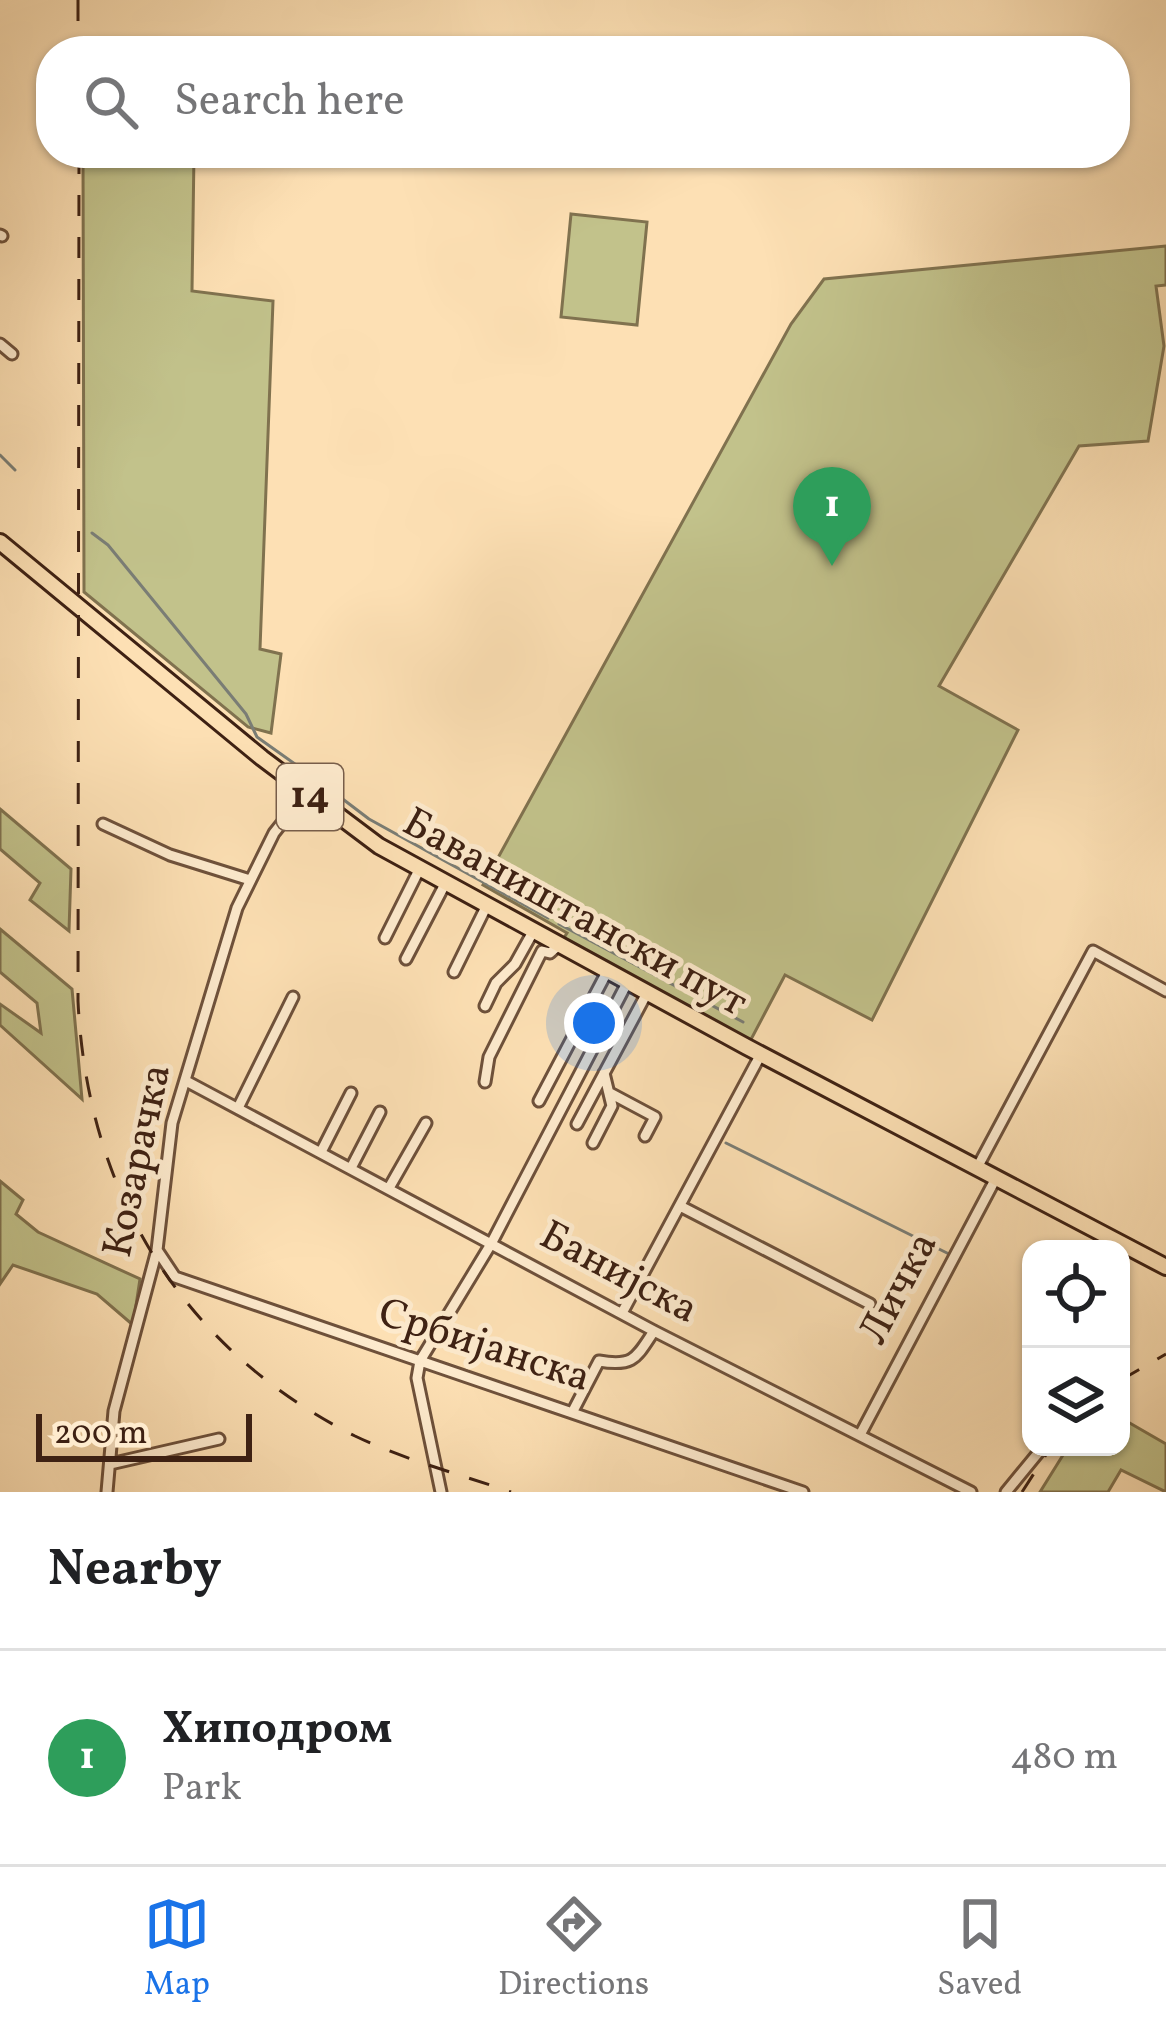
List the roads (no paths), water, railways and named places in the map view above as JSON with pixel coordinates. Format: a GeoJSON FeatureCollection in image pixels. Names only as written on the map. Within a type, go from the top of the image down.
{"type":"FeatureCollection","features":[{"type":"Feature","properties":{"kind":"main road","name":"Баваништански пут"},"geometry":{"type":"LineString","coordinates":[[0,542],[306,793],[418,870],[1165,1264]]}},
{"type":"Feature","properties":{"kind":"street"},"geometry":{"type":"LineString","coordinates":[[0,344],[12,354]]}},
{"type":"Feature","properties":{"kind":"street","name":"Козарачка"},"geometry":{"type":"LineString","coordinates":[[107,1492],[114,1412],[157,1250],[172,1123],[237,908],[274,832],[306,793]]}},
{"type":"Feature","properties":{"kind":"street"},"geometry":{"type":"LineString","coordinates":[[103,824],[170,856],[250,880]]}},
{"type":"Feature","properties":{"kind":"street"},"geometry":{"type":"LineString","coordinates":[[386,938],[418,870]]}},
{"type":"Feature","properties":{"kind":"street"},"geometry":{"type":"LineString","coordinates":[[406,959],[445,884]]}},
{"type":"Feature","properties":{"kind":"street"},"geometry":{"type":"LineString","coordinates":[[454,972],[488,905]]}},
{"type":"Feature","properties":{"kind":"street"},"geometry":{"type":"LineString","coordinates":[[485,1006],[534,930]]}},
{"type":"Feature","properties":{"kind":"street"},"geometry":{"type":"LineString","coordinates":[[485,1082],[490,1057],[542,951],[550,953],[560,944]]}},
{"type":"Feature","properties":{"kind":"street"},"geometry":{"type":"LineString","coordinates":[[978,1166],[1093,951],[1166,991]]}},
{"type":"Feature","properties":{"kind":"street"},"geometry":{"type":"LineString","coordinates":[[539,1101],[608,970]]}},
{"type":"Feature","properties":{"kind":"street"},"geometry":{"type":"LineString","coordinates":[[426,1492],[440,1490],[417,1378],[420,1361],[491,1244],[628,981]]}},
{"type":"Feature","properties":{"kind":"street"},"geometry":{"type":"LineString","coordinates":[[577,1124],[648,992]]}},
{"type":"Feature","properties":{"kind":"street"},"geometry":{"type":"LineString","coordinates":[[238,1108],[293,997]]}},
{"type":"Feature","properties":{"kind":"street"},"geometry":{"type":"LineString","coordinates":[[622,1313],[761,1054]]}},
{"type":"Feature","properties":{"kind":"street"},"geometry":{"type":"LineString","coordinates":[[593,1143],[612,1106],[604,1073]]}},
{"type":"Feature","properties":{"kind":"street","name":"Банијска"},"geometry":{"type":"LineString","coordinates":[[186,1081],[971,1492]]}},
{"type":"Feature","properties":{"kind":"street"},"geometry":{"type":"LineString","coordinates":[[322,1152],[351,1093]]}},
{"type":"Feature","properties":{"kind":"street"},"geometry":{"type":"LineString","coordinates":[[610,1093],[655,1117],[645,1136]]}},
{"type":"Feature","properties":{"kind":"street"},"geometry":{"type":"LineString","coordinates":[[351,1168],[380,1112]]}},
{"type":"Feature","properties":{"kind":"street"},"geometry":{"type":"LineString","coordinates":[[389,1188],[426,1123]]}},
{"type":"Feature","properties":{"kind":"street","name":"Личка"},"geometry":{"type":"LineString","coordinates":[[861,1433],[997,1176]]}},
{"type":"Feature","properties":{"kind":"street"},"geometry":{"type":"LineString","coordinates":[[680,1206],[870,1304]]}},
{"type":"Feature","properties":{"kind":"street","name":"Србијанска"},"geometry":{"type":"LineString","coordinates":[[157,1250],[175,1277],[573,1411],[778,1488],[803,1492]]}},
{"type":"Feature","properties":{"kind":"street"},"geometry":{"type":"LineString","coordinates":[[573,1411],[599,1361],[622,1365],[636,1358],[654,1330]]}},
{"type":"Feature","properties":{"kind":"street"},"geometry":{"type":"LineString","coordinates":[[110,1465],[219,1439]]}},
{"type":"Feature","properties":{"kind":"street"},"geometry":{"type":"LineString","coordinates":[[1006,1492],[1036,1456]]}},
{"type":"Feature","properties":{"kind":"waterway"},"geometry":{"type":"LineString","coordinates":[[0,455],[15,470]]}},
{"type":"Feature","properties":{"kind":"waterway"},"geometry":{"type":"LineString","coordinates":[[92,533],[108,545],[246,714],[257,737],[309,774]]}},
{"type":"Feature","properties":{"kind":"waterway"},"geometry":{"type":"LineString","coordinates":[[319,781],[369,819],[548,918]]}},
{"type":"Feature","properties":{"kind":"waterway"},"geometry":{"type":"LineString","coordinates":[[559,924],[743,1022]]}},
{"type":"Feature","properties":{"kind":"waterway"},"geometry":{"type":"LineString","coordinates":[[726,1143],[949,1254]]}},
{"type":"Feature","properties":{"kind":"railway"},"geometry":{"type":"LineString","coordinates":[[78,0],[78,36]]}},
{"type":"Feature","properties":{"kind":"railway"},"geometry":{"type":"LineString","coordinates":[[79,168],[78,1001],[85,1071],[101,1138],[124,1200],[155,1258],[194,1311],[240,1358],[294,1400],[355,1436],[511,1492]]}},
{"type":"Feature","properties":{"kind":"railway"},"geometry":{"type":"LineString","coordinates":[[1130,1375],[1166,1354]]}},
{"type":"Feature","properties":{"kind":"railway"},"geometry":{"type":"LineString","coordinates":[[1022,1492],[1045,1456]]}},
{"type":"Feature","properties":{"kind":"place","name":"Хиподром"},"geometry":{"type":"Point","coordinates":[832,566]}}]}
